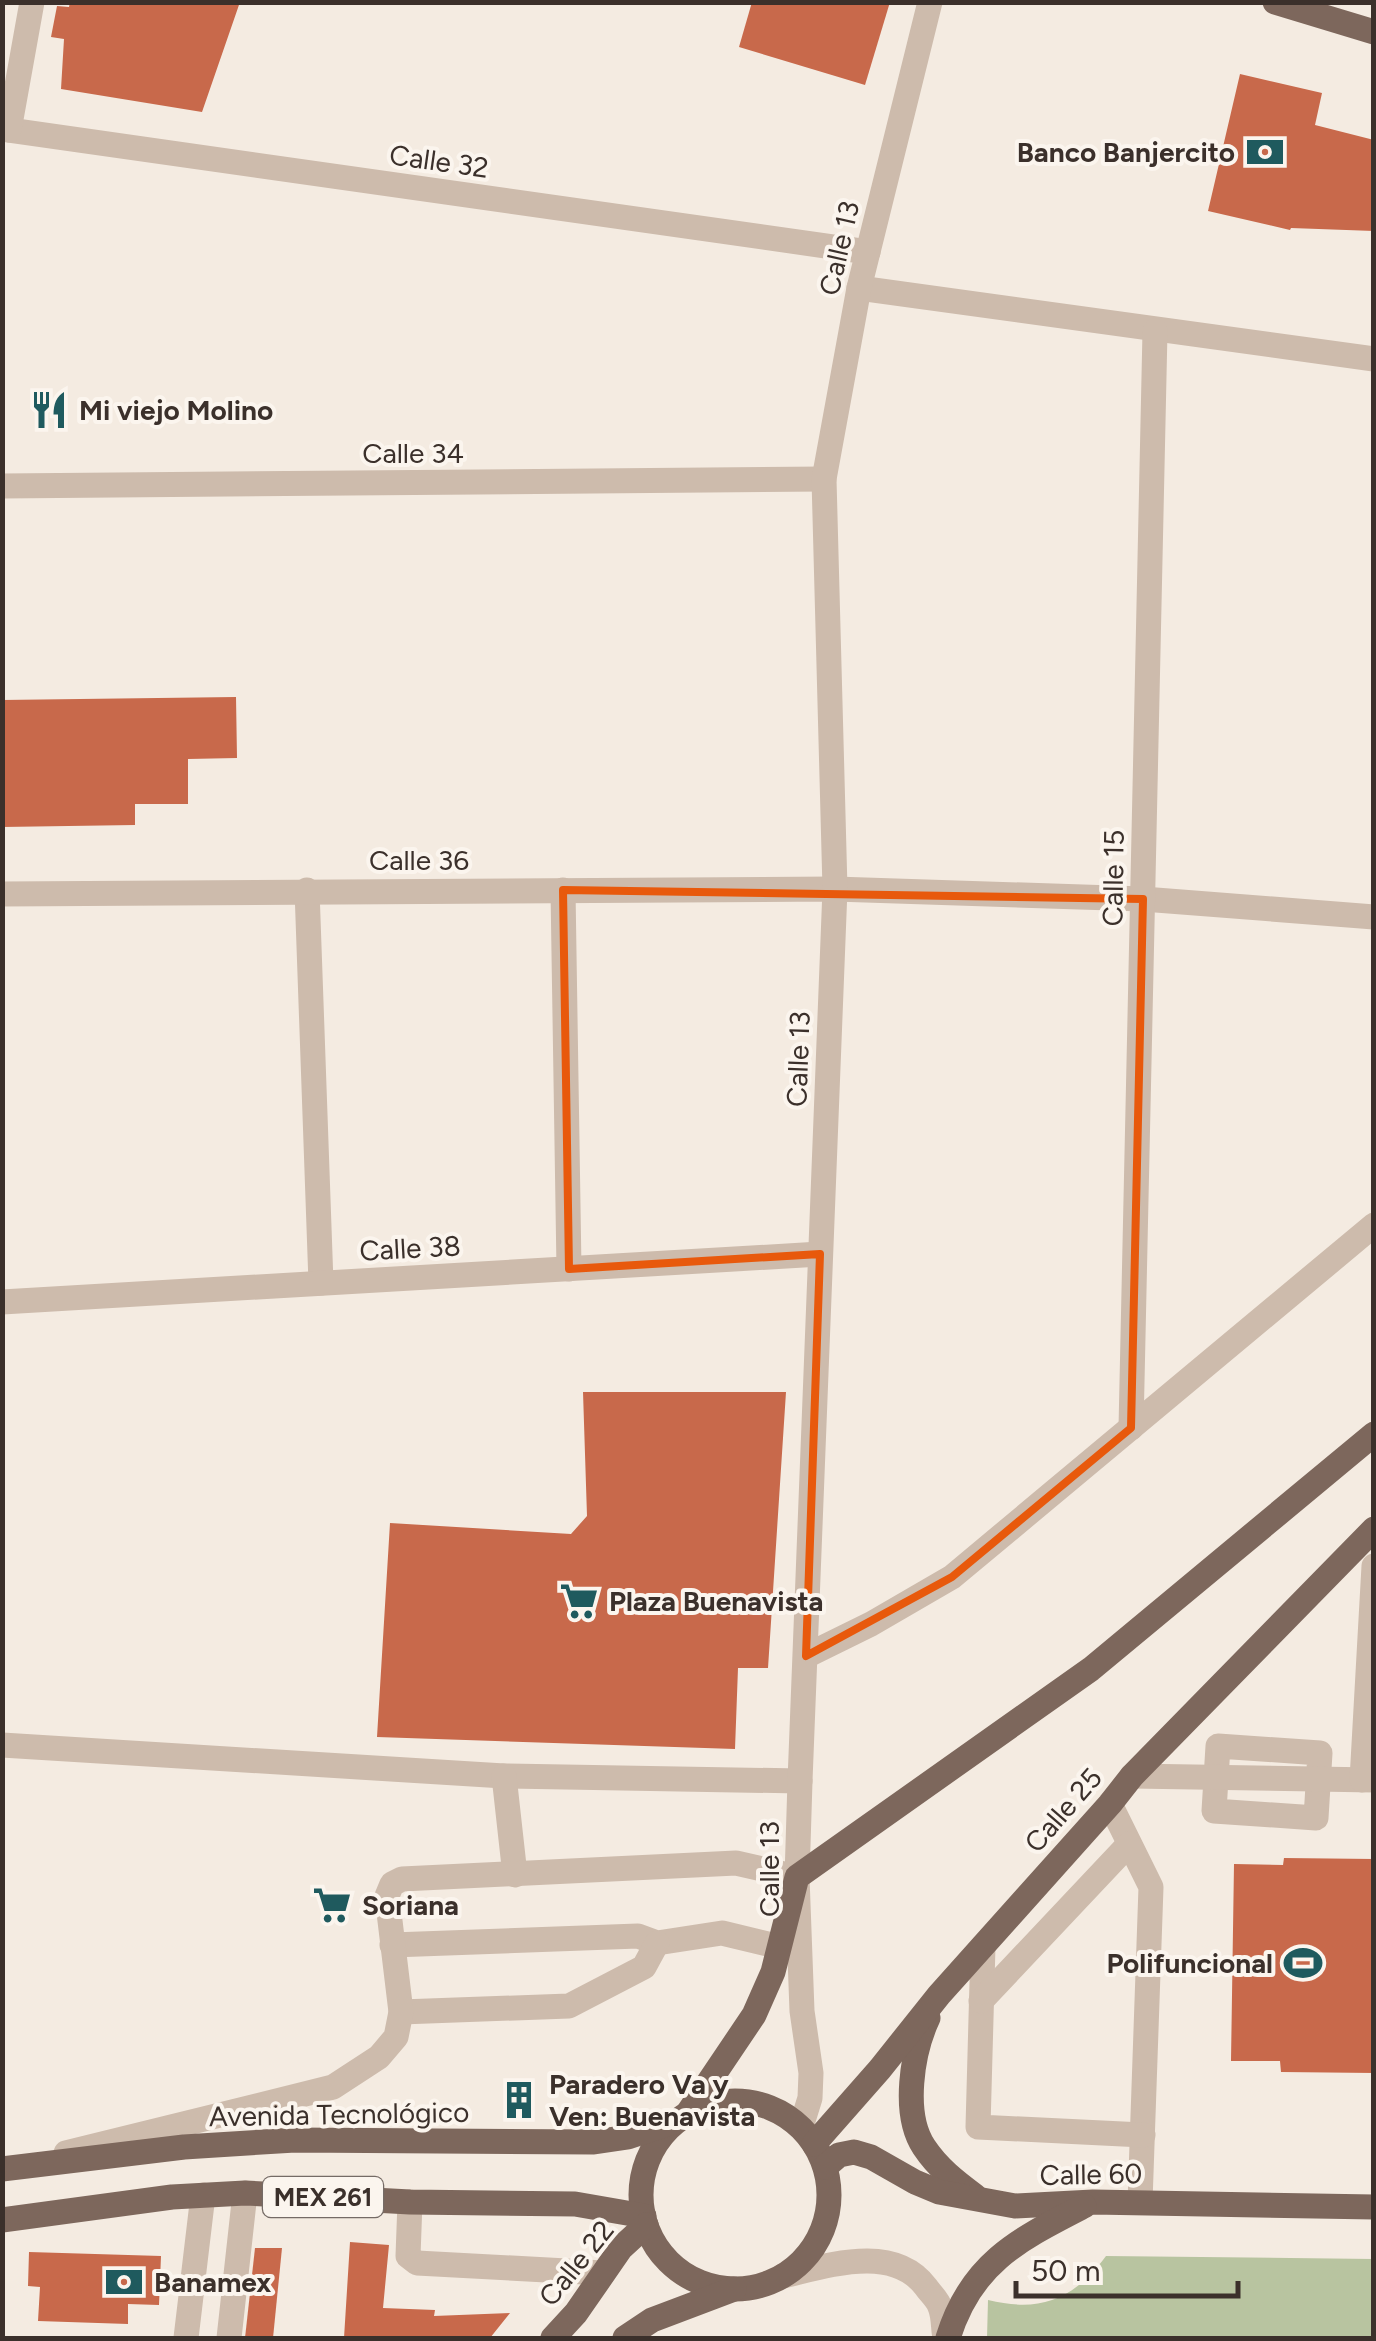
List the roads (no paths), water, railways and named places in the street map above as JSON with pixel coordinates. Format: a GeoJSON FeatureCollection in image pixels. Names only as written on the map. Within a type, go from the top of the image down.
{"type":"FeatureCollection","features":[{"type":"Feature","properties":{"kind":"main road"},"geometry":{"type":"LineString","coordinates":[[1275,2],[1374,32]]}},
{"type":"Feature","properties":{"kind":"main road"},"geometry":{"type":"LineString","coordinates":[[734,2289],[709,2285],[686,2275],[658,2248],[645,2220],[641,2198],[646,2164],[664,2134],[682,2117],[754,2015],[773,1972],[797,1878],[1091,1670],[1374,1434]]}},
{"type":"Feature","properties":{"kind":"main road","name":"Calle 25"},"geometry":{"type":"LineString","coordinates":[[813,2146],[939,1995],[1132,1776],[1374,1530]]}},
{"type":"Feature","properties":{"kind":"main road"},"geometry":{"type":"LineString","coordinates":[[939,1995],[921,2032],[912,2072],[911,2108],[921,2144],[945,2174],[983,2202]]}},
{"type":"Feature","properties":{"kind":"main road"},"geometry":{"type":"LineString","coordinates":[[626,2338],[652,2320],[734,2289],[783,2276],[800,2264],[823,2229],[829,2188],[813,2146],[777,2110],[747,2101],[716,2102],[682,2117]]}},
{"type":"Feature","properties":{"kind":"main road","name":"Avenida Tecnológico"},"geometry":{"type":"LineString","coordinates":[[2,2169],[184,2147],[295,2140],[594,2142],[628,2136],[682,2117]]}},
{"type":"Feature","properties":{"kind":"main road","name":"Calle 60"},"geometry":{"type":"LineString","coordinates":[[813,2146],[839,2154],[854,2152],[871,2157],[939,2192],[1015,2206],[1092,2202],[1374,2206]]}},
{"type":"Feature","properties":{"kind":"main road","name":"MEX 261"},"geometry":{"type":"LineString","coordinates":[[2,2220],[172,2196],[245,2192],[410,2202],[574,2204],[645,2220]]}},
{"type":"Feature","properties":{"kind":"main road"},"geometry":{"type":"LineString","coordinates":[[947,2338],[970,2287],[992,2262],[1017,2243],[1092,2202]]}},
{"type":"Feature","properties":{"kind":"main road","name":"Calle 22"},"geometry":{"type":"LineString","coordinates":[[553,2338],[645,2220]]}},
{"type":"Feature","properties":{"kind":"street"},"geometry":{"type":"LineString","coordinates":[[6,129],[32,2]]}},
{"type":"Feature","properties":{"kind":"street","name":"Calle 13"},"geometry":{"type":"LineString","coordinates":[[813,2146],[797,1878],[835,889],[824,479],[859,288],[930,2]]}},
{"type":"Feature","properties":{"kind":"street","name":"Calle 32"},"geometry":{"type":"LineString","coordinates":[[6,129],[868,252]]}},
{"type":"Feature","properties":{"kind":"street"},"geometry":{"type":"LineString","coordinates":[[859,288],[1374,359]]}},
{"type":"Feature","properties":{"kind":"street","name":"Calle 15"},"geometry":{"type":"LineString","coordinates":[[1131,1428],[1156,330]]}},
{"type":"Feature","properties":{"kind":"street","name":"Calle 34"},"geometry":{"type":"LineString","coordinates":[[2,486],[824,479]]}},
{"type":"Feature","properties":{"kind":"street","name":"Calle 36"},"geometry":{"type":"LineString","coordinates":[[2,894],[835,889],[1143,899],[1374,917]]}},
{"type":"Feature","properties":{"kind":"street"},"geometry":{"type":"LineString","coordinates":[[307,890],[321,1284]]}},
{"type":"Feature","properties":{"kind":"street"},"geometry":{"type":"LineString","coordinates":[[563,890],[569,1269]]}},
{"type":"Feature","properties":{"kind":"street"},"geometry":{"type":"LineString","coordinates":[[806,1656],[952,1578],[1374,1225]]}},
{"type":"Feature","properties":{"kind":"street","name":"Calle 38"},"geometry":{"type":"LineString","coordinates":[[2,1302],[820,1254]]}},
{"type":"Feature","properties":{"kind":"street"},"geometry":{"type":"LineString","coordinates":[[1132,1776],[1368,1780],[1374,1566]]}},
{"type":"Feature","properties":{"kind":"street"},"geometry":{"type":"LineString","coordinates":[[2,1745],[504,1776],[800,1781]]}},
{"type":"Feature","properties":{"kind":"street"},"geometry":{"type":"LineString","coordinates":[[504,1776],[515,1875]]}},
{"type":"Feature","properties":{"kind":"street"},"geometry":{"type":"LineString","coordinates":[[1216,1777],[1214,1811],[1316,1818],[1318,1779]]}},
{"type":"Feature","properties":{"kind":"street"},"geometry":{"type":"LineString","coordinates":[[1110,1804],[1151,1886],[1140,2202]]}},
{"type":"Feature","properties":{"kind":"street"},"geometry":{"type":"LineString","coordinates":[[981,2001],[1130,1844]]}},
{"type":"Feature","properties":{"kind":"street"},"geometry":{"type":"LineString","coordinates":[[2,2169],[332,2087],[380,2058],[396,2037],[400,2012],[387,1896],[392,1884],[402,1879],[736,1864],[797,1878]]}},
{"type":"Feature","properties":{"kind":"street"},"geometry":{"type":"LineString","coordinates":[[392,1946],[638,1936],[657,1943],[722,1933],[780,1947]]}},
{"type":"Feature","properties":{"kind":"street"},"geometry":{"type":"LineString","coordinates":[[400,2012],[569,2006],[644,1967],[657,1943]]}},
{"type":"Feature","properties":{"kind":"street"},"geometry":{"type":"LineString","coordinates":[[982,1946],[978,2126],[1143,2136]]}},
{"type":"Feature","properties":{"kind":"street"},"geometry":{"type":"LineString","coordinates":[[229,2338],[245,2192]]}},
{"type":"Feature","properties":{"kind":"street"},"geometry":{"type":"LineString","coordinates":[[186,2338],[203,2194]]}},
{"type":"Feature","properties":{"kind":"street"},"geometry":{"type":"LineString","coordinates":[[410,2202],[408,2256],[417,2264],[603,2273]]}},
{"type":"Feature","properties":{"kind":"street"},"geometry":{"type":"LineString","coordinates":[[783,2276],[848,2261],[899,2266],[920,2278],[940,2306],[947,2338]]}},
{"type":"Feature","properties":{"kind":"place","name":"Banco Banjercito"},"geometry":{"type":"Point","coordinates":[1265,152]}},
{"type":"Feature","properties":{"kind":"place","name":"Mi viejo Molino"},"geometry":{"type":"Point","coordinates":[49,410]}},
{"type":"Feature","properties":{"kind":"place","name":"Plaza Buenavista"},"geometry":{"type":"Point","coordinates":[579,1601]}},
{"type":"Feature","properties":{"kind":"place","name":"Soriana"},"geometry":{"type":"Point","coordinates":[332,1905]}},
{"type":"Feature","properties":{"kind":"place","name":"Polifuncional"},"geometry":{"type":"Point","coordinates":[1303,1963]}},
{"type":"Feature","properties":{"kind":"place","name":"Paradero Va y Ven: Buenavista"},"geometry":{"type":"Point","coordinates":[519,2100]}},
{"type":"Feature","properties":{"kind":"place","name":"Banamex"},"geometry":{"type":"Point","coordinates":[124,2282]}}]}
